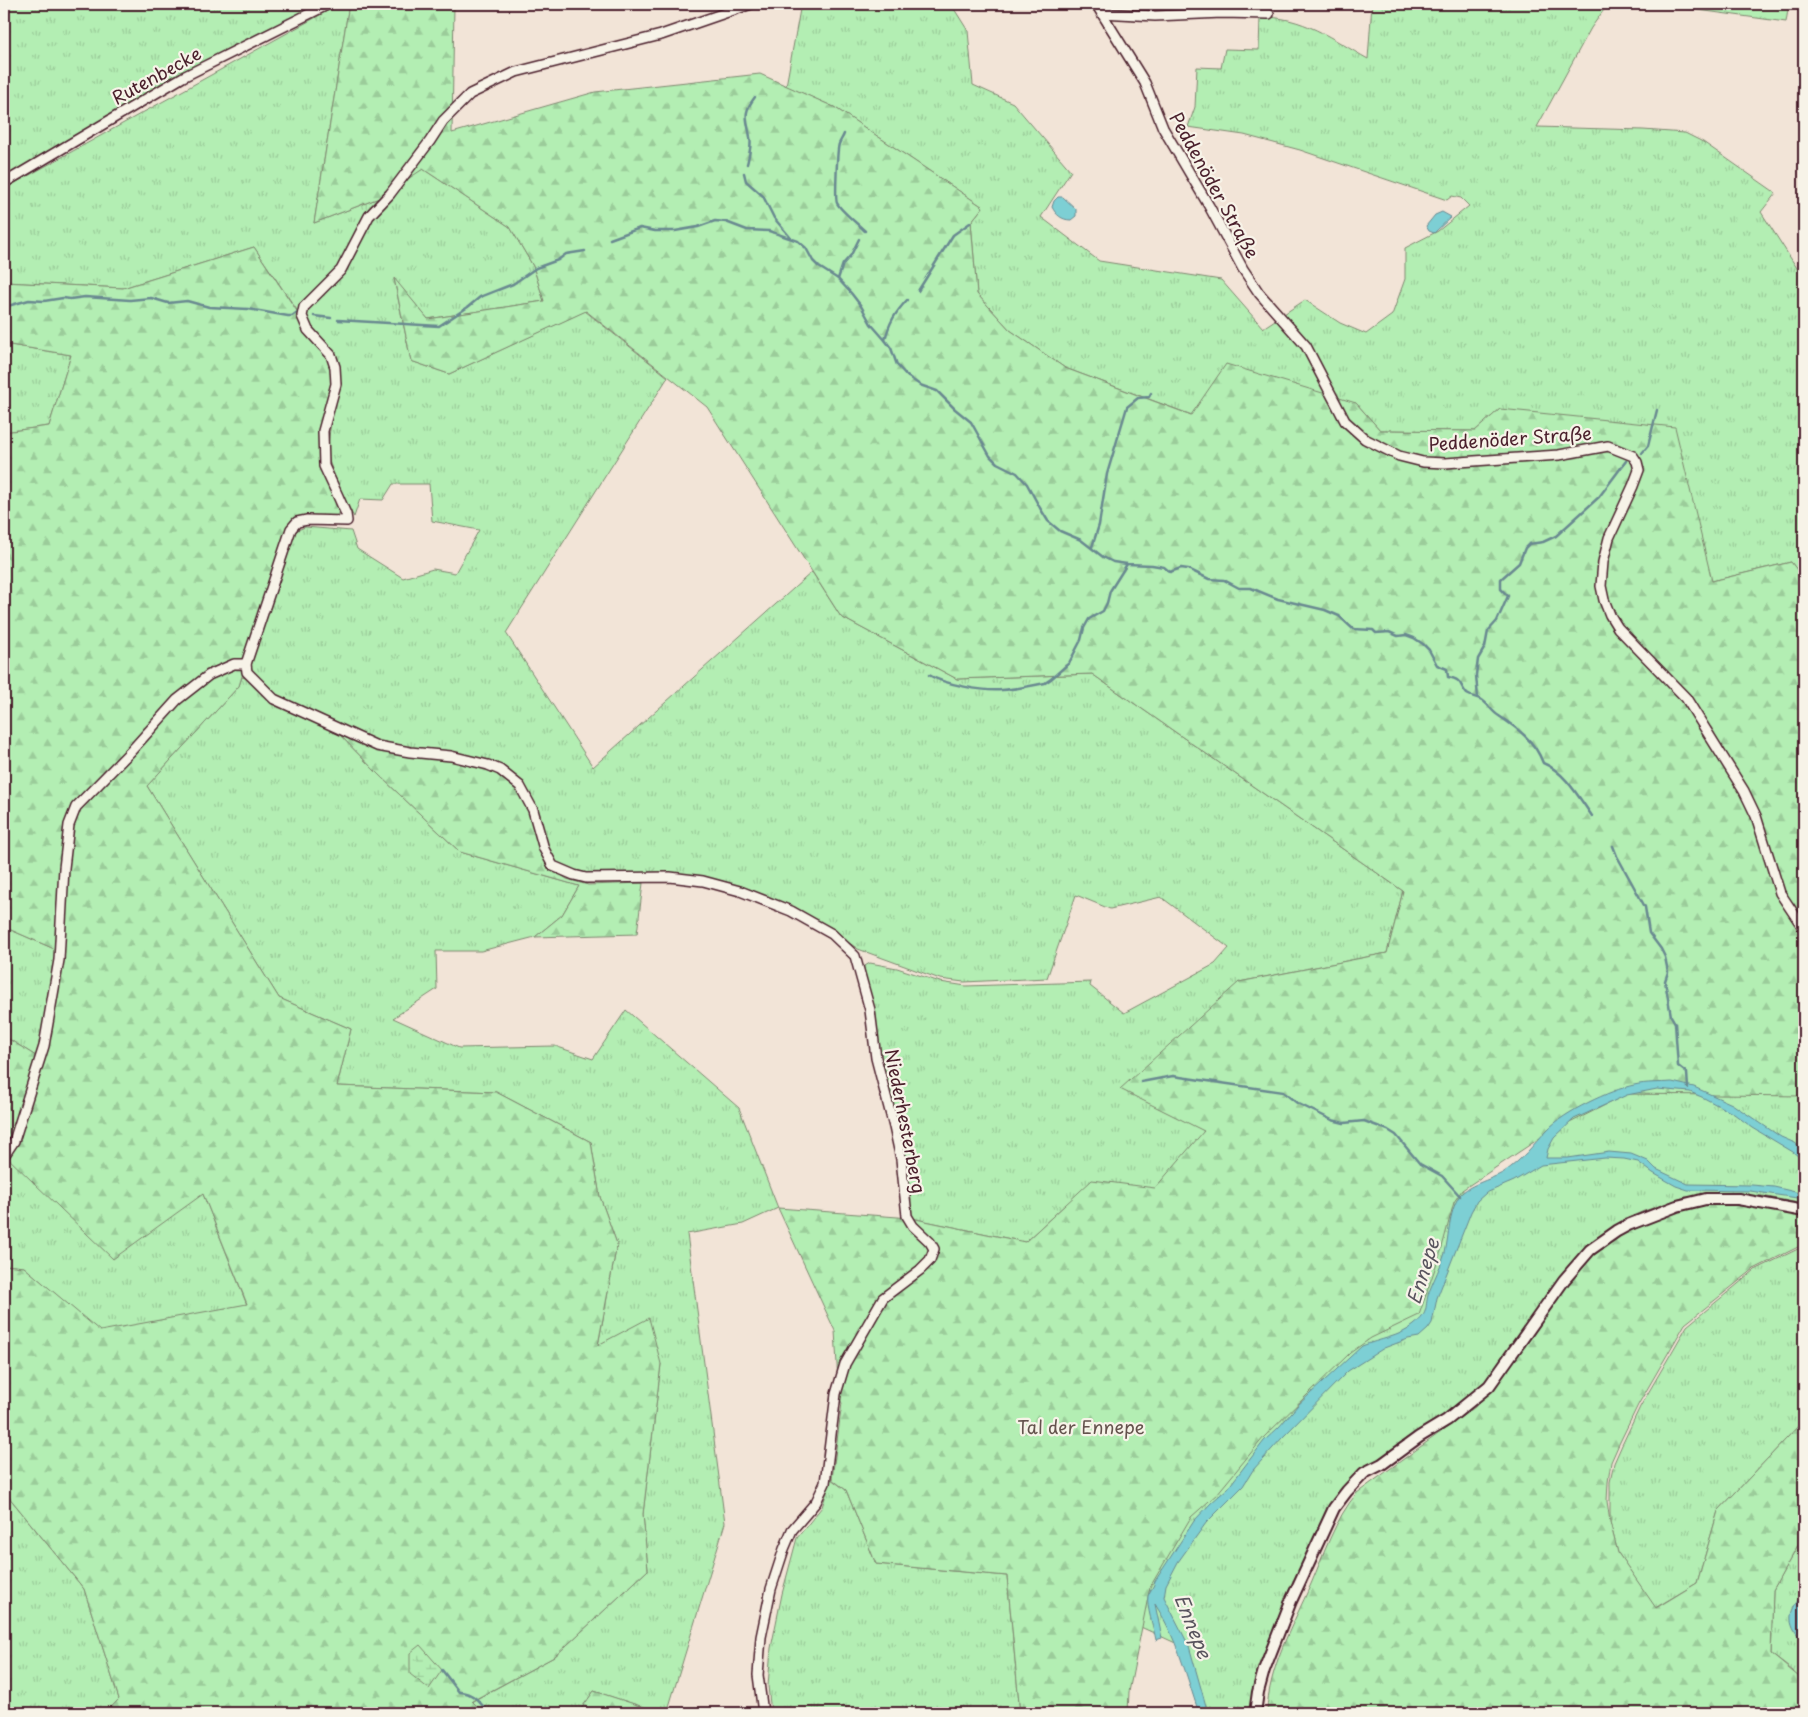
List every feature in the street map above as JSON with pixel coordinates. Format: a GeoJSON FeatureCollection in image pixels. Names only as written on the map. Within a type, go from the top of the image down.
{"type":"FeatureCollection","features":[{"type":"Feature","properties":{"kind":"street","name":"Rutenbecke"},"geometry":{"type":"LineString","coordinates":[[4,183],[183,77],[329,4]]}},
{"type":"Feature","properties":{"kind":"street"},"geometry":{"type":"LineString","coordinates":[[4,1156],[14,1141],[44,1046],[59,960],[64,868],[69,825],[76,807],[131,751],[177,700],[209,674],[234,664],[246,664],[290,529],[297,522],[307,520],[347,522],[346,514],[324,466],[323,431],[336,384],[335,367],[331,355],[308,330],[302,316],[304,307],[312,297],[342,270],[369,216],[390,194],[443,121],[470,94],[516,72],[661,35],[751,4]]}},
{"type":"Feature","properties":{"kind":"street","name":"Peddenöder Straße"},"geometry":{"type":"LineString","coordinates":[[1096,4],[1145,83],[1163,128],[1210,206],[1243,269],[1259,293],[1306,346],[1345,421],[1365,439],[1399,456],[1423,462],[1445,463],[1559,454],[1608,446],[1633,456],[1639,470],[1609,538],[1602,562],[1601,586],[1604,600],[1618,628],[1686,698],[1744,791],[1756,816],[1780,893],[1804,929]]}},
{"type":"Feature","properties":{"kind":"street"},"geometry":{"type":"LineString","coordinates":[[1102,14],[1155,16],[1222,13],[1269,14]]}},
{"type":"Feature","properties":{"kind":"street","name":"Niederhesterberg"},"geometry":{"type":"LineString","coordinates":[[246,664],[247,672],[274,699],[377,746],[410,752],[451,756],[488,765],[500,770],[520,786],[533,810],[544,849],[553,866],[586,878],[670,877],[704,881],[740,891],[791,911],[832,934],[855,956],[870,1010],[876,1058],[901,1159],[907,1216],[913,1226],[930,1242],[934,1249],[930,1260],[920,1270],[883,1298],[845,1364],[836,1394],[825,1483],[816,1502],[792,1530],[771,1589],[761,1637],[758,1676],[763,1713]]}},
{"type":"Feature","properties":{"kind":"street"},"geometry":{"type":"LineString","coordinates":[[1255,1713],[1258,1692],[1267,1661],[1291,1601],[1334,1508],[1364,1473],[1382,1464],[1419,1437],[1447,1420],[1489,1386],[1564,1280],[1590,1250],[1628,1225],[1677,1206],[1706,1199],[1738,1199],[1804,1210]]}},
{"type":"Feature","properties":{"kind":"green space"},"geometry":{"type":"Polygon","coordinates":[[[4,4],[318,4],[183,75],[4,178],[4,4]]]}},
{"type":"Feature","properties":{"kind":"green space"},"geometry":{"type":"Polygon","coordinates":[[[340,4],[349,4],[314,223],[379,198],[364,219],[340,269],[303,302],[301,316],[254,247],[123,288],[4,282],[4,189],[340,4]]]}},
{"type":"Feature","properties":{"kind":"green space","name":"Tal der Ennepe"},"geometry":{"type":"Polygon","coordinates":[[[349,4],[454,4],[452,133],[595,92],[760,74],[834,107],[983,207],[971,222],[977,294],[1010,330],[1065,368],[1191,415],[1226,364],[1356,403],[1380,430],[1475,431],[1500,409],[1675,427],[1712,581],[1791,562],[1804,579],[1804,1096],[1627,1094],[1540,1138],[1462,1190],[1454,1202],[1441,1251],[1419,1315],[1371,1338],[1350,1353],[1264,1437],[1217,1494],[1191,1517],[1150,1587],[1129,1692],[1128,1713],[1020,1713],[1007,1576],[876,1564],[846,1490],[832,1479],[842,1403],[839,1398],[835,1331],[778,1208],[911,1218],[1025,1242],[1092,1180],[1155,1188],[1204,1131],[1120,1089],[1239,982],[1387,953],[1403,891],[1092,674],[957,679],[841,617],[707,407],[586,311],[449,374],[411,361],[394,278],[428,319],[544,301],[533,266],[510,227],[423,169],[379,198],[314,223],[349,4]]]}},
{"type":"Feature","properties":{"kind":"green space"},"geometry":{"type":"Polygon","coordinates":[[[801,4],[951,4],[968,31],[973,85],[1013,103],[1071,171],[1041,217],[1099,261],[1221,280],[1263,328],[1305,300],[1340,323],[1366,334],[1392,315],[1405,279],[1405,248],[1438,231],[1469,206],[1461,198],[1452,196],[1447,200],[1300,150],[1244,135],[1188,127],[1195,107],[1197,67],[1221,68],[1225,49],[1259,50],[1260,17],[1290,20],[1317,30],[1368,59],[1372,4],[1608,4],[1591,28],[1537,127],[1685,133],[1703,142],[1776,193],[1761,212],[1804,279],[1804,579],[1791,562],[1712,581],[1500,409],[1475,431],[1380,430],[1356,403],[1192,415],[1065,368],[1010,330],[977,294],[971,222],[983,207],[834,107],[786,86],[801,4]]]}},
{"type":"Feature","properties":{"kind":"green space"},"geometry":{"type":"Polygon","coordinates":[[[1654,4],[1789,4],[1786,22],[1654,4]]]}},
{"type":"Feature","properties":{"kind":"green space","name":"Tal der Ennepe"},"geometry":{"type":"Polygon","coordinates":[[[423,169],[510,227],[533,266],[544,301],[428,319],[394,279],[411,361],[449,374],[585,311],[668,377],[506,633],[593,767],[812,572],[841,617],[957,679],[1092,674],[1403,891],[1387,953],[1239,982],[1451,1149],[1465,1198],[1495,1184],[1556,1126],[1628,1089],[1804,1082],[1804,1204],[1762,1196],[1685,1197],[1628,1218],[1619,1226],[1489,1380],[1452,1411],[1420,1432],[1383,1466],[1372,1463],[1342,1488],[1323,1522],[1252,1713],[1205,1713],[1182,1646],[1017,1570],[1065,1205],[1025,1242],[911,1218],[878,1059],[873,1010],[863,967],[870,963],[897,968],[940,982],[966,986],[1091,982],[1090,986],[1124,1013],[1215,964],[1229,948],[1161,897],[1110,909],[1076,895],[1047,978],[964,982],[940,979],[858,949],[832,931],[792,909],[673,874],[587,873],[556,863],[378,745],[276,698],[252,674],[249,664],[293,532],[305,527],[351,531],[357,549],[403,578],[433,569],[455,573],[479,530],[432,521],[429,484],[393,484],[383,500],[360,499],[354,517],[343,498],[329,461],[328,445],[332,414],[339,384],[311,328],[307,318],[308,308],[314,299],[332,286],[347,270],[371,218],[408,177],[423,169]]]}},
{"type":"Feature","properties":{"kind":"green space"},"geometry":{"type":"Polygon","coordinates":[[[254,247],[329,359],[333,384],[321,468],[339,506],[338,515],[332,519],[288,527],[239,686],[147,786],[279,998],[351,1029],[337,1086],[496,1092],[591,1142],[600,1197],[617,1244],[598,1345],[649,1318],[661,1364],[643,1514],[648,1570],[554,1657],[472,1701],[484,1713],[106,1713],[119,1699],[84,1589],[4,1491],[4,1265],[24,1267],[100,1331],[247,1304],[203,1194],[113,1259],[6,1156],[4,1158],[4,1036],[39,1058],[59,951],[4,927],[4,432],[49,426],[71,355],[4,344],[4,282],[123,288],[254,247]]]}},
{"type":"Feature","properties":{"kind":"green space"},"geometry":{"type":"Polygon","coordinates":[[[4,344],[71,355],[49,426],[4,432],[4,344]]]}},
{"type":"Feature","properties":{"kind":"green space"},"geometry":{"type":"Polygon","coordinates":[[[242,677],[248,679],[273,700],[336,731],[460,852],[579,886],[562,915],[535,937],[481,951],[436,951],[437,989],[393,1018],[459,1048],[555,1046],[593,1059],[626,1010],[739,1108],[778,1208],[743,1224],[687,1234],[725,1523],[667,1713],[653,1713],[652,1710],[594,1691],[578,1713],[484,1713],[471,1702],[554,1657],[648,1570],[643,1514],[661,1364],[598,1346],[617,1244],[600,1197],[591,1142],[496,1092],[337,1086],[351,1029],[279,998],[147,786],[239,686],[242,677]]]}},
{"type":"Feature","properties":{"kind":"green space"},"geometry":{"type":"Polygon","coordinates":[[[336,731],[378,748],[451,757],[487,767],[518,786],[532,813],[552,869],[567,879],[588,885],[643,883],[637,934],[535,937],[562,915],[579,886],[460,852],[336,731]]]}},
{"type":"Feature","properties":{"kind":"green space"},"geometry":{"type":"Polygon","coordinates":[[[4,927],[59,951],[39,1058],[4,1036],[4,927]]]}},
{"type":"Feature","properties":{"kind":"green space"},"geometry":{"type":"Polygon","coordinates":[[[6,1156],[203,1194],[247,1305],[100,1332],[24,1267],[4,1265],[4,1158],[6,1156]]]}},
{"type":"Feature","properties":{"kind":"green space"},"geometry":{"type":"Polygon","coordinates":[[[1706,1203],[1738,1203],[1804,1212],[1804,1244],[1754,1269],[1685,1324],[1638,1405],[1611,1462],[1607,1501],[1610,1522],[1618,1553],[1656,1608],[1697,1583],[1718,1511],[1804,1420],[1804,1534],[1773,1590],[1771,1654],[1804,1681],[1804,1713],[1267,1713],[1268,1696],[1272,1680],[1289,1631],[1336,1525],[1357,1493],[1475,1407],[1492,1388],[1562,1289],[1587,1259],[1621,1231],[1654,1217],[1706,1203]]]}},
{"type":"Feature","properties":{"kind":"green space"},"geometry":{"type":"Polygon","coordinates":[[[1804,1246],[1804,1420],[1718,1511],[1697,1583],[1655,1608],[1618,1553],[1610,1522],[1610,1482],[1614,1463],[1640,1407],[1687,1326],[1755,1270],[1804,1246]]]}},
{"type":"Feature","properties":{"kind":"green space"},"geometry":{"type":"Polygon","coordinates":[[[831,1479],[846,1490],[876,1564],[1007,1576],[1020,1713],[771,1713],[768,1686],[771,1648],[782,1594],[797,1538],[822,1507],[831,1479]]]}},
{"type":"Feature","properties":{"kind":"green space"},"geometry":{"type":"Polygon","coordinates":[[[4,1491],[84,1589],[119,1699],[106,1713],[4,1713],[4,1491]]]}},
{"type":"Feature","properties":{"kind":"green space"},"geometry":{"type":"Polygon","coordinates":[[[1804,1534],[1804,1691],[1793,1671],[1771,1654],[1772,1635],[1768,1628],[1772,1623],[1773,1590],[1804,1534]]]}},
{"type":"Feature","properties":{"kind":"green space"},"geometry":{"type":"Polygon","coordinates":[[[420,1645],[442,1670],[429,1689],[410,1674],[410,1653],[420,1645]]]}},
{"type":"Feature","properties":{"kind":"green space"},"geometry":{"type":"Polygon","coordinates":[[[594,1691],[653,1710],[653,1713],[578,1713],[594,1691]]]}},
{"type":"Feature","properties":{"kind":"water"},"geometry":{"type":"Polygon","coordinates":[[[1058,197],[1063,197],[1076,209],[1076,216],[1071,220],[1057,215],[1052,207],[1058,197]]]}},
{"type":"Feature","properties":{"kind":"water"},"geometry":{"type":"Polygon","coordinates":[[[1442,212],[1451,217],[1434,233],[1429,231],[1426,226],[1435,215],[1442,212]]]}},
{"type":"Feature","properties":{"kind":"water"},"geometry":{"type":"Polygon","coordinates":[[[1672,1082],[1694,1087],[1732,1104],[1804,1150],[1804,1161],[1734,1114],[1704,1098],[1690,1092],[1657,1089],[1627,1095],[1574,1119],[1554,1138],[1546,1158],[1568,1158],[1609,1152],[1631,1154],[1648,1161],[1656,1169],[1688,1184],[1774,1187],[1804,1194],[1804,1199],[1750,1191],[1688,1190],[1676,1186],[1638,1162],[1605,1158],[1541,1165],[1514,1181],[1486,1193],[1477,1201],[1471,1212],[1437,1298],[1432,1323],[1428,1329],[1419,1337],[1384,1348],[1348,1371],[1253,1470],[1243,1486],[1206,1523],[1178,1562],[1166,1585],[1164,1597],[1189,1646],[1208,1713],[1199,1713],[1175,1643],[1155,1604],[1162,1638],[1156,1640],[1148,1600],[1155,1581],[1194,1521],[1228,1488],[1264,1441],[1298,1405],[1362,1346],[1402,1332],[1419,1320],[1426,1309],[1429,1292],[1442,1263],[1453,1210],[1461,1193],[1510,1168],[1547,1130],[1576,1109],[1613,1092],[1634,1085],[1672,1082]]]}},
{"type":"Feature","properties":{"kind":"water"},"geometry":{"type":"Polygon","coordinates":[[[1804,1593],[1804,1644],[1792,1624],[1791,1613],[1804,1593]]]}},
{"type":"Feature","properties":{"kind":"waterway"},"geometry":{"type":"LineString","coordinates":[[747,164],[751,144],[746,116],[748,108],[755,97]]}},
{"type":"Feature","properties":{"kind":"waterway"},"geometry":{"type":"LineString","coordinates":[[844,134],[838,148],[836,200],[839,206],[865,231]]}},
{"type":"Feature","properties":{"kind":"waterway"},"geometry":{"type":"LineString","coordinates":[[744,173],[746,181],[763,196],[774,218],[790,237]]}},
{"type":"Feature","properties":{"kind":"waterway"},"geometry":{"type":"LineString","coordinates":[[610,239],[640,228],[655,231],[675,231],[698,227],[715,221],[726,222],[747,230],[769,231],[798,241],[806,248],[813,261],[819,267],[838,279],[851,293],[871,324],[891,348],[897,365],[907,376],[920,385],[937,391],[971,422],[990,456],[997,463],[1017,473],[1027,484],[1048,521],[1060,531],[1081,540],[1103,557],[1113,562],[1164,567],[1170,572],[1181,568],[1188,569],[1209,579],[1224,580],[1239,588],[1251,588],[1278,599],[1325,610],[1339,616],[1353,629],[1373,630],[1376,633],[1389,632],[1398,636],[1406,635],[1414,638],[1429,650],[1437,665],[1447,669],[1448,677],[1457,680],[1467,694],[1482,700],[1525,736],[1540,755],[1543,763],[1564,778],[1592,816]]}},
{"type":"Feature","properties":{"kind":"waterway"},"geometry":{"type":"LineString","coordinates":[[918,291],[953,235],[970,223]]}},
{"type":"Feature","properties":{"kind":"waterway"},"geometry":{"type":"LineString","coordinates":[[838,279],[843,264],[851,255],[859,239]]}},
{"type":"Feature","properties":{"kind":"waterway"},"geometry":{"type":"LineString","coordinates":[[338,320],[439,326],[480,297],[513,284],[536,268],[558,260],[566,254],[585,251]]}},
{"type":"Feature","properties":{"kind":"waterway"},"geometry":{"type":"LineString","coordinates":[[4,307],[29,300],[44,301],[85,297],[130,300],[151,298],[168,303],[187,301],[209,307],[248,309],[288,316],[292,316],[300,310]]}},
{"type":"Feature","properties":{"kind":"waterway"},"geometry":{"type":"LineString","coordinates":[[885,340],[893,318],[907,300]]}},
{"type":"Feature","properties":{"kind":"waterway"},"geometry":{"type":"LineString","coordinates":[[314,316],[331,318]]}},
{"type":"Feature","properties":{"kind":"waterway"},"geometry":{"type":"LineString","coordinates":[[1092,547],[1099,525],[1107,474],[1127,407],[1138,398],[1149,397],[1151,393]]}},
{"type":"Feature","properties":{"kind":"waterway"},"geometry":{"type":"LineString","coordinates":[[1642,453],[1648,446],[1657,410]]}},
{"type":"Feature","properties":{"kind":"waterway"},"geometry":{"type":"LineString","coordinates":[[1478,698],[1476,675],[1478,659],[1485,647],[1488,631],[1497,621],[1508,596],[1501,589],[1501,579],[1519,563],[1525,548],[1529,544],[1543,542],[1556,536],[1599,497],[1626,461]]}},
{"type":"Feature","properties":{"kind":"waterway"},"geometry":{"type":"LineString","coordinates":[[929,675],[964,687],[985,690],[1007,690],[1045,683],[1069,663],[1089,619],[1103,611],[1110,591],[1127,564]]}},
{"type":"Feature","properties":{"kind":"waterway"},"geometry":{"type":"LineString","coordinates":[[1613,846],[1645,907],[1649,933],[1665,957],[1668,972],[1665,981],[1671,1016],[1675,1023],[1678,1066],[1687,1073],[1688,1088]]}},
{"type":"Feature","properties":{"kind":"waterway"},"geometry":{"type":"LineString","coordinates":[[1141,1082],[1173,1076],[1283,1092],[1297,1103],[1332,1120],[1344,1123],[1364,1121],[1388,1130],[1396,1135],[1420,1164],[1442,1176],[1460,1196]]}},
{"type":"Feature","properties":{"kind":"waterway"},"geometry":{"type":"LineString","coordinates":[[442,1670],[459,1692],[472,1696],[488,1713]]}},
{"type":"Feature","properties":{"kind":"water label","name":"Ennepe"},"geometry":{"type":"Point","coordinates":[1422,1271]}},
{"type":"Feature","properties":{"kind":"water label","name":"Ennepe"},"geometry":{"type":"Point","coordinates":[1194,1626]}}]}
